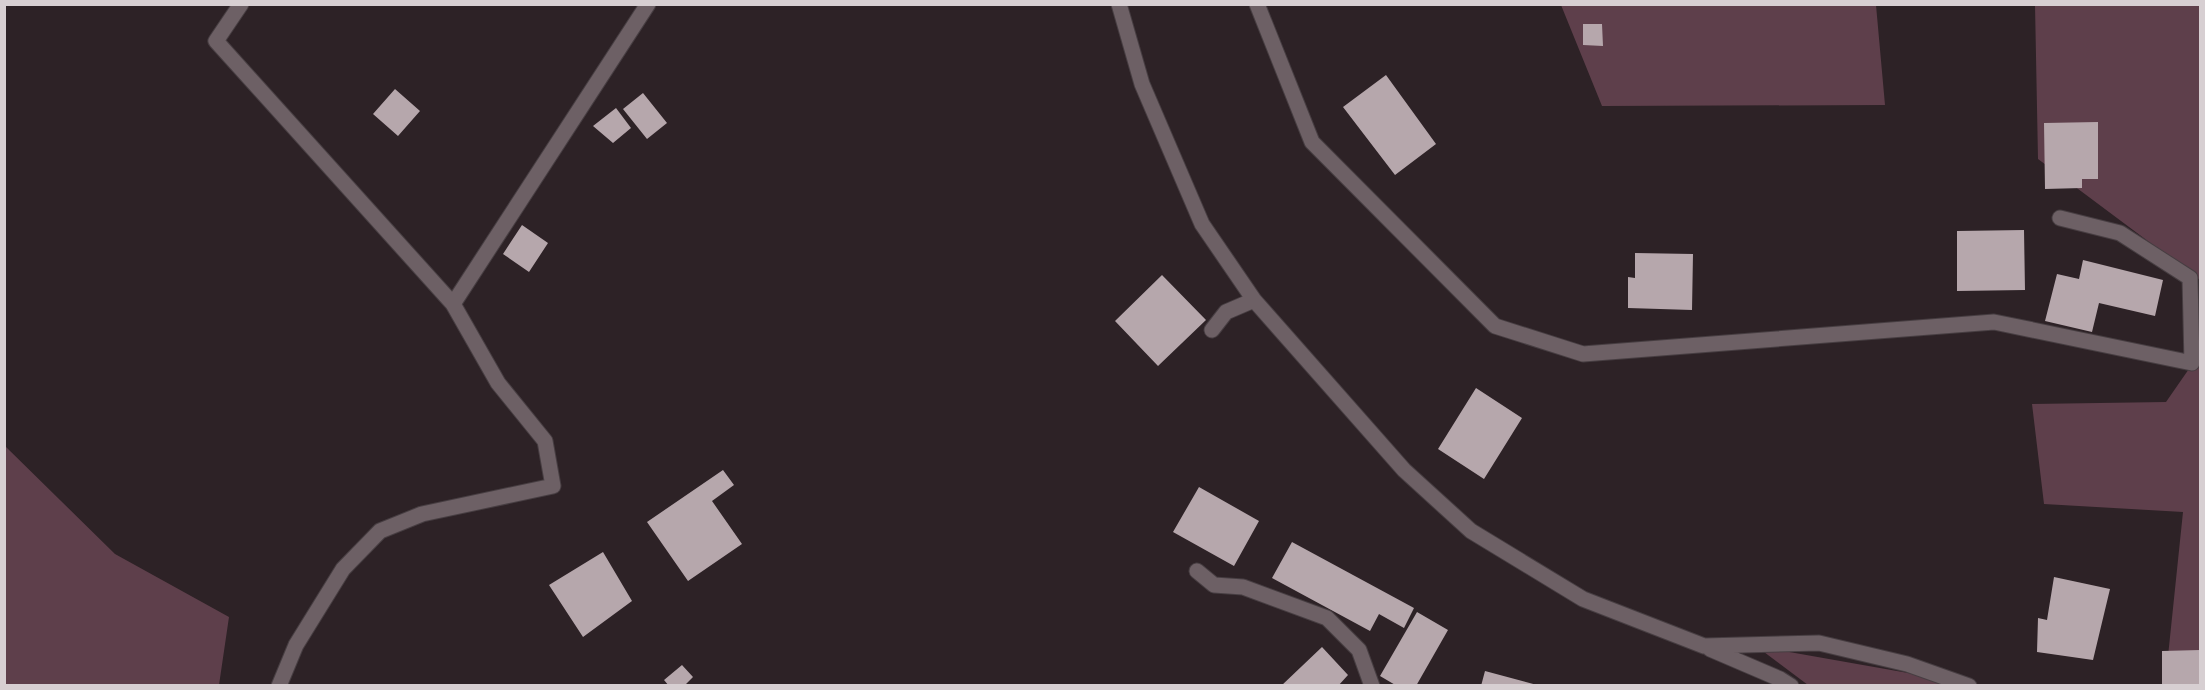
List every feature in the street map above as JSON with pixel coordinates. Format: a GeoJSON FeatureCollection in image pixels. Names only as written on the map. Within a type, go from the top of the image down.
{"type":"FeatureCollection","features":[{"type":"Feature","properties":{"kind":"street"},"geometry":{"type":"LineString","coordinates":[[241,4],[216,41],[453,304],[498,383],[546,441],[553,486],[422,514],[380,531],[343,569],[296,645],[279,686]]}},
{"type":"Feature","properties":{"kind":"street"},"geometry":{"type":"LineString","coordinates":[[453,304],[648,4]]}},
{"type":"Feature","properties":{"kind":"street"},"geometry":{"type":"LineString","coordinates":[[1119,4],[1142,84],[1202,224],[1254,300],[1404,471],[1471,531],[1583,599],[1704,646],[1785,682]]}},
{"type":"Feature","properties":{"kind":"street"},"geometry":{"type":"LineString","coordinates":[[1257,4],[1312,142],[1495,326],[1583,354],[1995,322],[2192,363],[2190,278],[2120,233],[2060,218]]}},
{"type":"Feature","properties":{"kind":"street"},"geometry":{"type":"LineString","coordinates":[[1212,330],[1226,312],[1254,300]]}},
{"type":"Feature","properties":{"kind":"street"},"geometry":{"type":"LineString","coordinates":[[1197,570],[1214,585],[1243,587],[1328,618],[1359,650],[1372,686]]}},
{"type":"Feature","properties":{"kind":"street"},"geometry":{"type":"LineString","coordinates":[[1704,646],[1819,643],[1907,664],[1969,686]]}},
{"type":"Feature","properties":{"kind":"street"},"geometry":{"type":"LineString","coordinates":[[1760,686],[1785,682]]}},
{"type":"Feature","properties":{"kind":"shaded area"},"geometry":{"type":"Polygon","coordinates":[[[1561,5],[1876,5],[1885,105],[1602,106],[1561,5]]]}},
{"type":"Feature","properties":{"kind":"shaded area"},"geometry":{"type":"Polygon","coordinates":[[[2035,5],[2200,5],[2200,280],[2038,159],[2035,5]]]}},
{"type":"Feature","properties":{"kind":"shaded area"},"geometry":{"type":"Polygon","coordinates":[[[2200,353],[2200,685],[2165,685],[2183,512],[2044,504],[2032,404],[2166,402],[2200,353]]]}},
{"type":"Feature","properties":{"kind":"shaded area"},"geometry":{"type":"Polygon","coordinates":[[[5,446],[115,554],[229,617],[219,685],[5,685],[5,446]]]}},
{"type":"Feature","properties":{"kind":"shaded area"},"geometry":{"type":"Polygon","coordinates":[[[1756,646],[1976,685],[1808,685],[1756,646]]]}},
{"type":"Feature","properties":{"kind":"building"},"geometry":{"type":"Polygon","coordinates":[[[1583,24],[1602,24],[1603,46],[1583,45],[1583,24]]]}},
{"type":"Feature","properties":{"kind":"building"},"geometry":{"type":"Polygon","coordinates":[[[1386,75],[1436,144],[1395,175],[1343,107],[1386,75]]]}},
{"type":"Feature","properties":{"kind":"building"},"geometry":{"type":"Polygon","coordinates":[[[395,89],[420,111],[398,136],[373,114],[395,89]]]}},
{"type":"Feature","properties":{"kind":"building"},"geometry":{"type":"Polygon","coordinates":[[[643,93],[667,123],[647,139],[623,109],[643,93]]]}},
{"type":"Feature","properties":{"kind":"building"},"geometry":{"type":"Polygon","coordinates":[[[616,108],[631,128],[613,143],[593,126],[616,108]]]}},
{"type":"Feature","properties":{"kind":"building"},"geometry":{"type":"Polygon","coordinates":[[[2098,122],[2098,179],[2082,179],[2082,188],[2045,189],[2044,123],[2098,122]]]}},
{"type":"Feature","properties":{"kind":"building"},"geometry":{"type":"Polygon","coordinates":[[[522,225],[548,243],[529,272],[503,254],[522,225]]]}},
{"type":"Feature","properties":{"kind":"building"},"geometry":{"type":"Polygon","coordinates":[[[2024,230],[2025,290],[1957,291],[1957,231],[2024,230]]]}},
{"type":"Feature","properties":{"kind":"building"},"geometry":{"type":"Polygon","coordinates":[[[1635,253],[1693,254],[1692,310],[1628,308],[1628,277],[1635,278],[1635,253]]]}},
{"type":"Feature","properties":{"kind":"building"},"geometry":{"type":"Polygon","coordinates":[[[2083,260],[2163,280],[2155,316],[2099,303],[2092,332],[2045,321],[2057,274],[2079,279],[2083,260]]]}},
{"type":"Feature","properties":{"kind":"building"},"geometry":{"type":"Polygon","coordinates":[[[1162,275],[1206,320],[1158,366],[1115,321],[1162,275]]]}},
{"type":"Feature","properties":{"kind":"building"},"geometry":{"type":"Polygon","coordinates":[[[1476,388],[1522,418],[1484,479],[1438,449],[1476,388]]]}},
{"type":"Feature","properties":{"kind":"building"},"geometry":{"type":"Polygon","coordinates":[[[723,470],[734,485],[712,501],[742,544],[688,581],[647,522],[723,470]]]}},
{"type":"Feature","properties":{"kind":"building"},"geometry":{"type":"Polygon","coordinates":[[[1199,487],[1259,521],[1234,566],[1173,532],[1199,487]]]}},
{"type":"Feature","properties":{"kind":"building"},"geometry":{"type":"Polygon","coordinates":[[[1292,542],[1414,608],[1404,628],[1379,614],[1370,631],[1272,578],[1292,542]]]}},
{"type":"Feature","properties":{"kind":"building"},"geometry":{"type":"Polygon","coordinates":[[[603,552],[632,601],[583,637],[549,585],[603,552]]]}},
{"type":"Feature","properties":{"kind":"building"},"geometry":{"type":"Polygon","coordinates":[[[2054,577],[2110,589],[2093,660],[2037,652],[2038,618],[2047,620],[2054,577]]]}},
{"type":"Feature","properties":{"kind":"building"},"geometry":{"type":"Polygon","coordinates":[[[1417,612],[1448,630],[1416,686],[1397,686],[1380,676],[1417,612]]]}},
{"type":"Feature","properties":{"kind":"building"},"geometry":{"type":"Polygon","coordinates":[[[1322,647],[1348,675],[1338,686],[1281,686],[1322,647]]]}},
{"type":"Feature","properties":{"kind":"building"},"geometry":{"type":"Polygon","coordinates":[[[2200,650],[2200,686],[2162,686],[2162,651],[2200,650]]]}},
{"type":"Feature","properties":{"kind":"building"},"geometry":{"type":"Polygon","coordinates":[[[682,665],[693,677],[684,686],[669,686],[664,680],[682,665]]]}},
{"type":"Feature","properties":{"kind":"building"},"geometry":{"type":"Polygon","coordinates":[[[1485,671],[1537,685],[1481,686],[1485,671]]]}}]}
